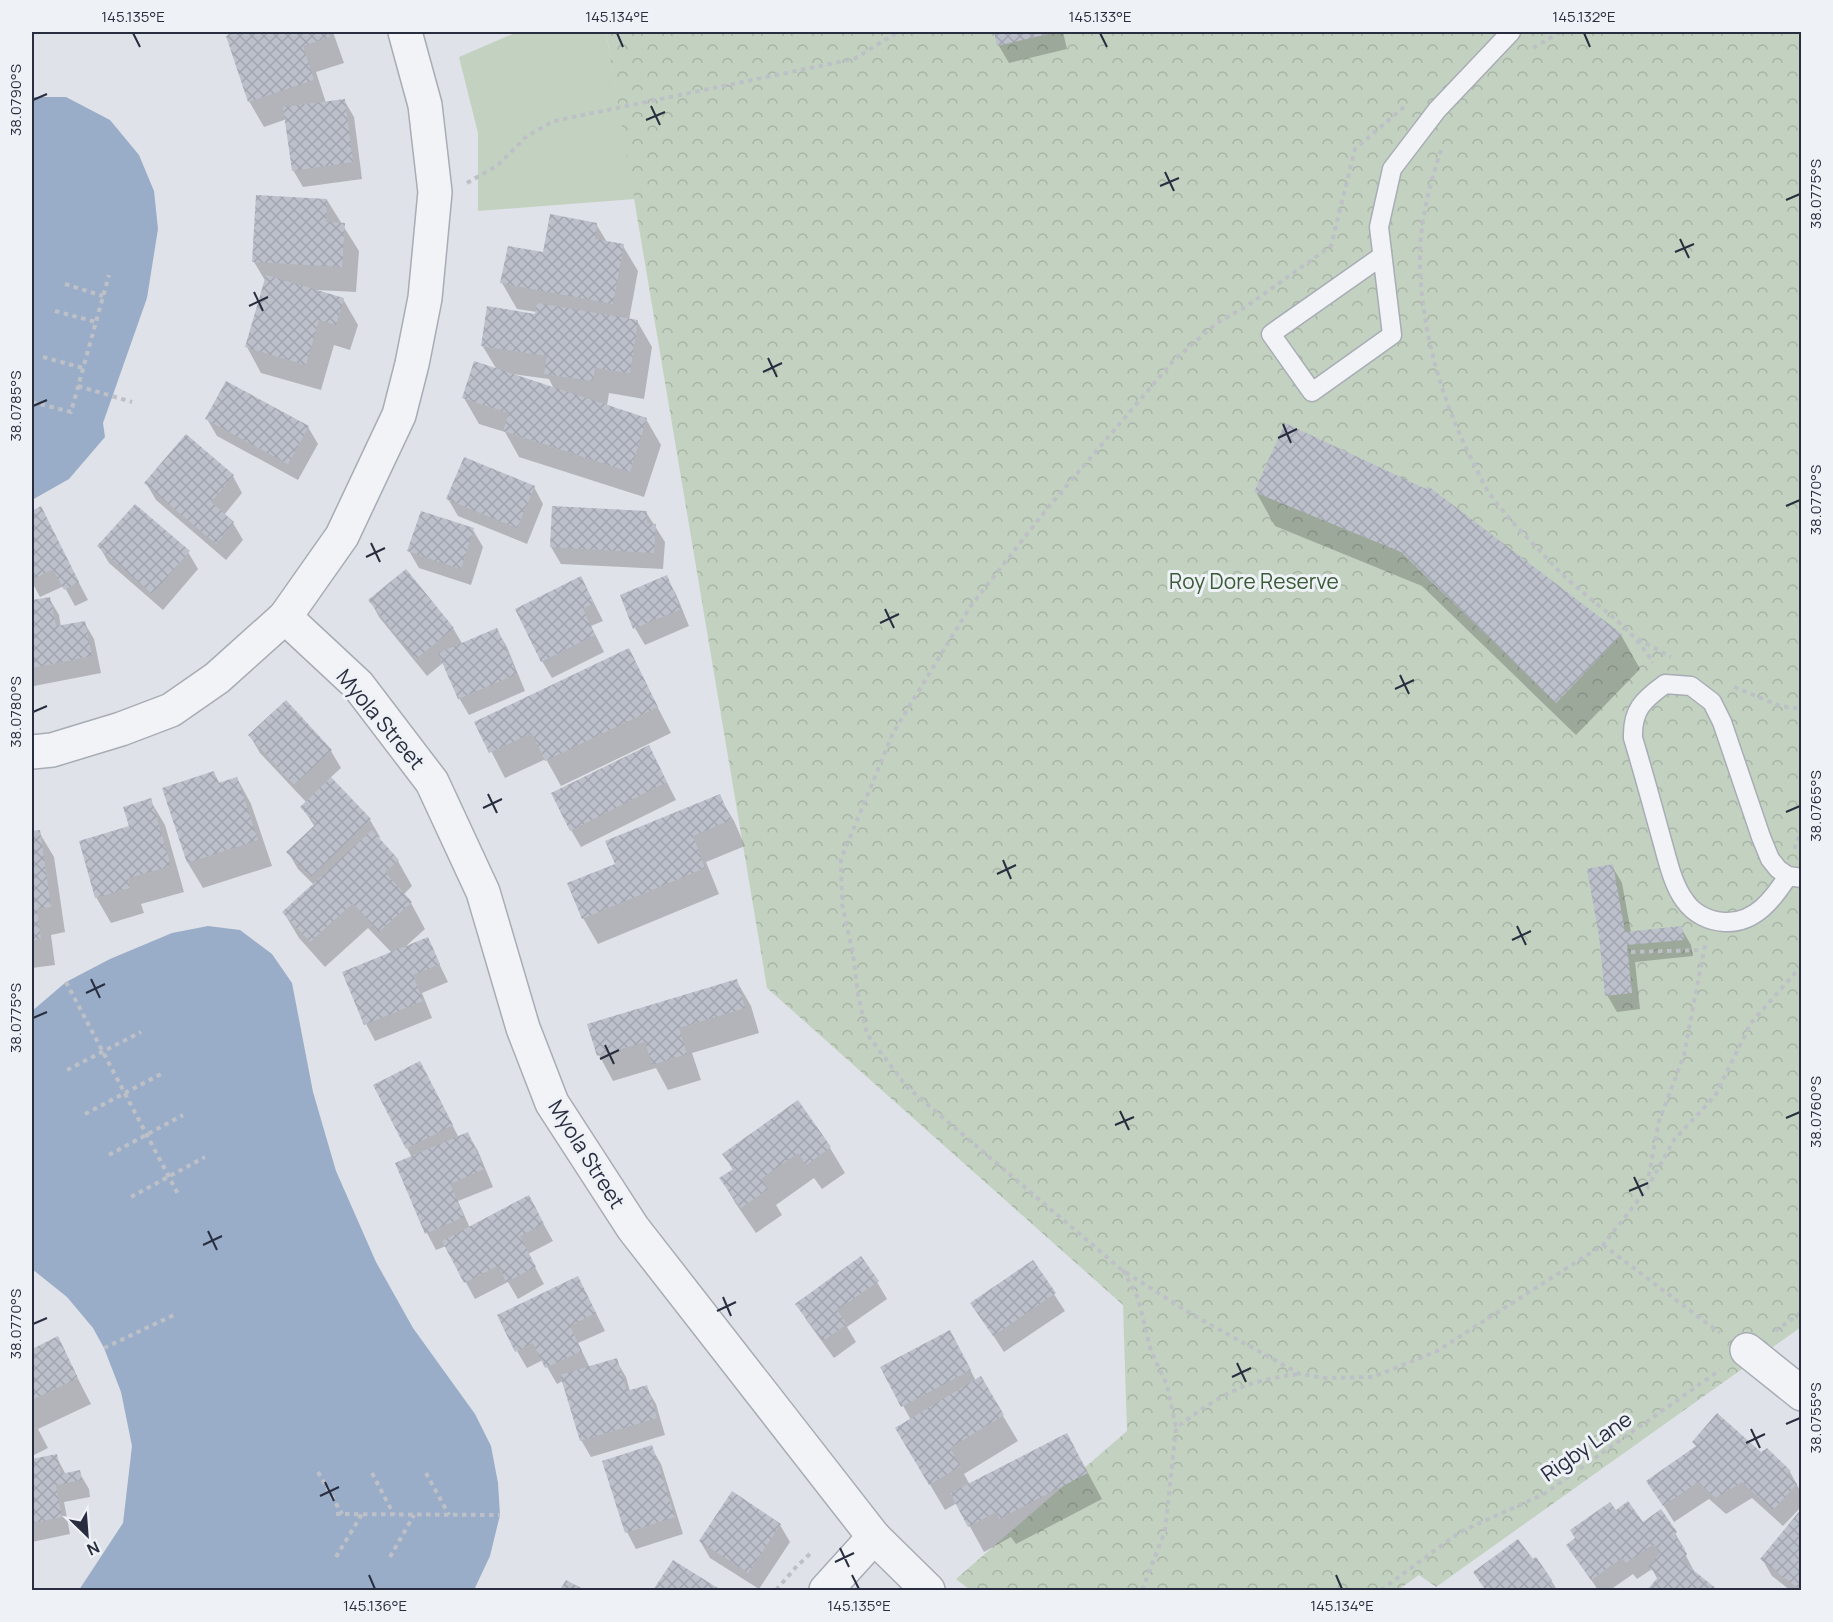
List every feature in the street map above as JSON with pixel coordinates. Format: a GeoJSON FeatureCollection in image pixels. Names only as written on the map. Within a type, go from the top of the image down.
{"type":"FeatureCollection","features":[{"type":"Feature","properties":{"kind":"street"},"geometry":{"type":"LineString","coordinates":[[32,752],[52,750],[121,729],[171,710],[217,678],[285,617],[342,536],[399,415],[425,298],[435,192],[425,105],[405,32]]}},
{"type":"Feature","properties":{"kind":"street","name":"Myola Street"},"geometry":{"type":"LineString","coordinates":[[285,617],[358,685],[432,782],[483,892],[523,1028],[552,1103],[633,1228],[874,1537],[928,1590]]}},
{"type":"Feature","properties":{"kind":"street"},"geometry":{"type":"LineString","coordinates":[[1747,1350],[1802,1394]]}},
{"type":"Feature","properties":{"kind":"street"},"geometry":{"type":"LineString","coordinates":[[826,1590],[874,1537]]}},
{"type":"Feature","properties":{"kind":"lane"},"geometry":{"type":"LineString","coordinates":[[1382,255],[1271,334],[1312,392],[1392,335],[1379,227],[1392,169],[1437,111],[1511,32]]}},
{"type":"Feature","properties":{"kind":"lane"},"geometry":{"type":"LineString","coordinates":[[1665,684],[1691,686],[1712,702],[1722,722],[1765,848],[1778,869],[1795,877],[1764,908],[1751,916],[1731,922],[1712,921],[1686,903],[1674,880],[1634,738],[1633,727],[1641,704],[1665,684]]}},
{"type":"Feature","properties":{"kind":"path"},"geometry":{"type":"LineString","coordinates":[[435,192],[458,188],[498,165],[527,136],[554,121],[854,59],[898,32]]}},
{"type":"Feature","properties":{"kind":"path"},"geometry":{"type":"LineString","coordinates":[[1532,49],[1561,32]]}},
{"type":"Feature","properties":{"kind":"path"},"geometry":{"type":"LineString","coordinates":[[1411,100],[1355,149],[1331,246],[1247,306],[1217,323],[1174,360],[1046,510],[970,608],[893,733],[841,859],[842,904],[867,1034],[907,1088],[1122,1270],[1193,1315],[1300,1374],[1325,1378],[1373,1377],[1437,1351],[1603,1245],[1647,1189],[1674,1140],[1715,1096],[1751,1023],[1802,965]]}},
{"type":"Feature","properties":{"kind":"path"},"geometry":{"type":"LineString","coordinates":[[1442,146],[1429,186],[1420,255],[1422,290],[1428,330],[1444,394],[1462,439],[1488,492],[1506,514],[1566,578],[1637,639],[1665,684]]}},
{"type":"Feature","properties":{"kind":"path"},"geometry":{"type":"LineString","coordinates":[[32,402],[71,412],[109,275]]}},
{"type":"Feature","properties":{"kind":"path"},"geometry":{"type":"LineString","coordinates":[[65,284],[103,296]]}},
{"type":"Feature","properties":{"kind":"path"},"geometry":{"type":"LineString","coordinates":[[55,312],[96,322]]}},
{"type":"Feature","properties":{"kind":"path"},"geometry":{"type":"LineString","coordinates":[[43,357],[83,368]]}},
{"type":"Feature","properties":{"kind":"path"},"geometry":{"type":"LineString","coordinates":[[78,386],[132,402]]}},
{"type":"Feature","properties":{"kind":"path"},"geometry":{"type":"LineString","coordinates":[[1800,837],[1802,849]]}},
{"type":"Feature","properties":{"kind":"path"},"geometry":{"type":"LineString","coordinates":[[1647,1189],[1659,1121],[1684,1055],[1703,950],[1712,921]]}},
{"type":"Feature","properties":{"kind":"path"},"geometry":{"type":"LineString","coordinates":[[1631,952],[1703,950]]}},
{"type":"Feature","properties":{"kind":"path"},"geometry":{"type":"LineString","coordinates":[[66,982],[178,1194]]}},
{"type":"Feature","properties":{"kind":"path"},"geometry":{"type":"LineString","coordinates":[[67,1070],[141,1032]]}},
{"type":"Feature","properties":{"kind":"path"},"geometry":{"type":"LineString","coordinates":[[85,1113],[161,1074]]}},
{"type":"Feature","properties":{"kind":"path"},"geometry":{"type":"LineString","coordinates":[[109,1155],[183,1115]]}},
{"type":"Feature","properties":{"kind":"path"},"geometry":{"type":"LineString","coordinates":[[130,1197],[205,1157]]}},
{"type":"Feature","properties":{"kind":"path"},"geometry":{"type":"LineString","coordinates":[[1603,1245],[1708,1325],[1747,1350]]}},
{"type":"Feature","properties":{"kind":"path"},"geometry":{"type":"LineString","coordinates":[[1122,1270],[1138,1298],[1151,1351],[1167,1385],[1176,1428],[1165,1532],[1142,1590]]}},
{"type":"Feature","properties":{"kind":"path","name":"Rigby Lane"},"geometry":{"type":"LineString","coordinates":[[1381,1590],[1460,1532],[1544,1494],[1802,1312]]}},
{"type":"Feature","properties":{"kind":"path"},"geometry":{"type":"LineString","coordinates":[[104,1348],[174,1315]]}},
{"type":"Feature","properties":{"kind":"path"},"geometry":{"type":"LineString","coordinates":[[1176,1428],[1202,1408],[1226,1394],[1258,1382],[1300,1374]]}},
{"type":"Feature","properties":{"kind":"path"},"geometry":{"type":"LineString","coordinates":[[318,1472],[342,1514]]}},
{"type":"Feature","properties":{"kind":"path"},"geometry":{"type":"LineString","coordinates":[[372,1473],[394,1515]]}},
{"type":"Feature","properties":{"kind":"path"},"geometry":{"type":"LineString","coordinates":[[426,1473],[449,1515]]}},
{"type":"Feature","properties":{"kind":"path"},"geometry":{"type":"LineString","coordinates":[[336,1514],[500,1515]]}},
{"type":"Feature","properties":{"kind":"path"},"geometry":{"type":"LineString","coordinates":[[336,1557],[362,1514]]}},
{"type":"Feature","properties":{"kind":"path"},"geometry":{"type":"LineString","coordinates":[[390,1557],[414,1515]]}},
{"type":"Feature","properties":{"kind":"path"},"geometry":{"type":"LineString","coordinates":[[776,1590],[813,1551]]}},
{"type":"Feature","properties":{"kind":"green space"},"geometry":{"type":"Polygon","coordinates":[[[517,32],[606,32],[635,199],[478,211],[478,133],[459,57],[517,32]]]}},
{"type":"Feature","properties":{"kind":"green space","name":"Roy Dore Reserve"},"geometry":{"type":"Polygon","coordinates":[[[606,32],[1801,32],[1801,1327],[1436,1587],[1419,1575],[1398,1590],[970,1590],[956,1579],[1127,1431],[1123,1305],[767,988],[606,32]]]}},
{"type":"Feature","properties":{"kind":"water"},"geometry":{"type":"Polygon","coordinates":[[[32,97],[66,97],[110,120],[139,155],[154,191],[158,229],[147,298],[103,423],[105,437],[69,479],[32,500],[32,97]]]}},
{"type":"Feature","properties":{"kind":"water"},"geometry":{"type":"Polygon","coordinates":[[[208,926],[240,930],[272,954],[292,983],[313,1092],[336,1171],[376,1262],[413,1328],[475,1414],[491,1446],[498,1483],[500,1515],[490,1556],[474,1590],[79,1590],[123,1523],[132,1446],[121,1392],[104,1348],[93,1328],[67,1297],[32,1269],[32,1011],[66,982],[110,959],[172,933],[208,926]]]}},
{"type":"Feature","properties":{"kind":"building"},"geometry":{"type":"Polygon","coordinates":[[[240,32],[328,32],[330,37],[303,46],[314,80],[248,102],[226,36],[240,32]]]}},
{"type":"Feature","properties":{"kind":"building"},"geometry":{"type":"Polygon","coordinates":[[[994,32],[1057,32],[997,46],[994,32]]]}},
{"type":"Feature","properties":{"kind":"building"},"geometry":{"type":"Polygon","coordinates":[[[345,99],[353,162],[292,171],[283,107],[345,99]]]}},
{"type":"Feature","properties":{"kind":"building"},"geometry":{"type":"Polygon","coordinates":[[[256,195],[327,199],[326,222],[345,223],[342,267],[252,262],[256,195]]]}},
{"type":"Feature","properties":{"kind":"building"},"geometry":{"type":"Polygon","coordinates":[[[550,214],[597,223],[595,239],[624,244],[613,304],[500,283],[508,246],[543,252],[550,214]]]}},
{"type":"Feature","properties":{"kind":"building"},"geometry":{"type":"Polygon","coordinates":[[[266,275],[344,298],[336,325],[319,320],[306,365],[245,347],[266,275]]]}},
{"type":"Feature","properties":{"kind":"building"},"geometry":{"type":"Polygon","coordinates":[[[537,303],[638,320],[630,373],[595,368],[593,381],[544,374],[547,356],[481,346],[487,306],[535,314],[537,303]]]}},
{"type":"Feature","properties":{"kind":"building"},"geometry":{"type":"Polygon","coordinates":[[[474,361],[647,418],[630,472],[503,431],[509,413],[462,398],[474,361]]]}},
{"type":"Feature","properties":{"kind":"building"},"geometry":{"type":"Polygon","coordinates":[[[226,381],[309,426],[288,464],[205,419],[226,381]]]}},
{"type":"Feature","properties":{"kind":"building"},"geometry":{"type":"Polygon","coordinates":[[[1285,423],[1426,489],[1428,486],[1622,634],[1556,703],[1401,552],[1254,492],[1285,423]]]}},
{"type":"Feature","properties":{"kind":"building"},"geometry":{"type":"Polygon","coordinates":[[[186,434],[234,475],[211,502],[234,522],[216,544],[144,483],[186,434]]]}},
{"type":"Feature","properties":{"kind":"building"},"geometry":{"type":"Polygon","coordinates":[[[464,457],[535,486],[517,528],[446,499],[464,457]]]}},
{"type":"Feature","properties":{"kind":"building"},"geometry":{"type":"Polygon","coordinates":[[[135,504],[190,551],[152,594],[97,546],[135,504]]]}},
{"type":"Feature","properties":{"kind":"building"},"geometry":{"type":"Polygon","coordinates":[[[41,506],[79,582],[64,590],[53,569],[32,580],[32,511],[41,506]]]}},
{"type":"Feature","properties":{"kind":"building"},"geometry":{"type":"Polygon","coordinates":[[[552,506],[647,511],[647,523],[656,524],[654,553],[550,547],[552,506]]]}},
{"type":"Feature","properties":{"kind":"building"},"geometry":{"type":"Polygon","coordinates":[[[421,511],[474,528],[461,569],[407,551],[421,511]]]}},
{"type":"Feature","properties":{"kind":"building"},"geometry":{"type":"Polygon","coordinates":[[[406,569],[454,628],[416,659],[368,600],[406,569]]]}},
{"type":"Feature","properties":{"kind":"building"},"geometry":{"type":"Polygon","coordinates":[[[667,575],[681,609],[633,629],[620,595],[667,575]]]}},
{"type":"Feature","properties":{"kind":"building"},"geometry":{"type":"Polygon","coordinates":[[[581,576],[594,603],[583,609],[595,635],[541,662],[515,609],[581,576]]]}},
{"type":"Feature","properties":{"kind":"building"},"geometry":{"type":"Polygon","coordinates":[[[50,597],[56,626],[85,621],[92,656],[32,668],[32,600],[50,597]]]}},
{"type":"Feature","properties":{"kind":"building"},"geometry":{"type":"Polygon","coordinates":[[[497,628],[517,674],[458,699],[438,653],[497,628]]]}},
{"type":"Feature","properties":{"kind":"building"},"geometry":{"type":"Polygon","coordinates":[[[629,648],[658,707],[545,761],[532,733],[489,753],[474,722],[629,648]]]}},
{"type":"Feature","properties":{"kind":"building"},"geometry":{"type":"Polygon","coordinates":[[[286,700],[332,750],[294,785],[248,735],[286,700]]]}},
{"type":"Feature","properties":{"kind":"building"},"geometry":{"type":"Polygon","coordinates":[[[649,745],[667,782],[570,831],[551,793],[649,745]]]}},
{"type":"Feature","properties":{"kind":"building"},"geometry":{"type":"Polygon","coordinates":[[[214,771],[218,783],[237,777],[258,840],[187,863],[162,788],[214,771]]]}},
{"type":"Feature","properties":{"kind":"building"},"geometry":{"type":"Polygon","coordinates":[[[331,777],[371,819],[311,877],[286,852],[316,824],[300,807],[331,777]]]}},
{"type":"Feature","properties":{"kind":"building"},"geometry":{"type":"Polygon","coordinates":[[[720,794],[731,820],[693,836],[705,868],[582,919],[567,883],[615,864],[605,841],[720,794]]]}},
{"type":"Feature","properties":{"kind":"building"},"geometry":{"type":"Polygon","coordinates":[[[151,798],[171,866],[128,878],[130,888],[95,898],[79,841],[129,826],[123,807],[151,798]]]}},
{"type":"Feature","properties":{"kind":"building"},"geometry":{"type":"Polygon","coordinates":[[[40,830],[51,907],[37,909],[41,939],[32,941],[32,831],[40,830]]]}},
{"type":"Feature","properties":{"kind":"building"},"geometry":{"type":"Polygon","coordinates":[[[372,830],[399,860],[385,872],[412,902],[379,932],[353,903],[310,942],[282,912],[372,830]]]}},
{"type":"Feature","properties":{"kind":"building"},"geometry":{"type":"Polygon","coordinates":[[[1613,864],[1625,932],[1682,926],[1684,940],[1627,945],[1632,993],[1605,996],[1599,936],[1587,869],[1613,864]]]}},
{"type":"Feature","properties":{"kind":"building"},"geometry":{"type":"Polygon","coordinates":[[[428,937],[440,964],[413,975],[423,1001],[364,1025],[342,972],[428,937]]]}},
{"type":"Feature","properties":{"kind":"building"},"geometry":{"type":"Polygon","coordinates":[[[737,979],[745,1008],[679,1028],[687,1054],[652,1065],[645,1042],[597,1056],[587,1024],[737,979]]]}},
{"type":"Feature","properties":{"kind":"building"},"geometry":{"type":"Polygon","coordinates":[[[420,1061],[453,1125],[406,1149],[373,1085],[420,1061]]]}},
{"type":"Feature","properties":{"kind":"building"},"geometry":{"type":"Polygon","coordinates":[[[798,1100],[831,1147],[806,1165],[798,1153],[761,1179],[768,1189],[741,1208],[719,1178],[733,1169],[722,1154],[798,1100]]]}},
{"type":"Feature","properties":{"kind":"building"},"geometry":{"type":"Polygon","coordinates":[[[468,1132],[484,1169],[450,1184],[464,1217],[425,1234],[395,1163],[468,1132]]]}},
{"type":"Feature","properties":{"kind":"building"},"geometry":{"type":"Polygon","coordinates":[[[529,1195],[544,1224],[520,1236],[536,1267],[506,1282],[498,1266],[464,1283],[442,1241],[529,1195]]]}},
{"type":"Feature","properties":{"kind":"building"},"geometry":{"type":"Polygon","coordinates":[[[861,1256],[879,1281],[837,1310],[847,1324],[823,1341],[795,1304],[861,1256]]]}},
{"type":"Feature","properties":{"kind":"building"},"geometry":{"type":"Polygon","coordinates":[[[1033,1260],[1056,1293],[993,1336],[970,1303],[1033,1260]]]}},
{"type":"Feature","properties":{"kind":"building"},"geometry":{"type":"Polygon","coordinates":[[[578,1276],[596,1313],[570,1326],[582,1351],[545,1368],[533,1343],[515,1352],[497,1315],[578,1276]]]}},
{"type":"Feature","properties":{"kind":"building"},"geometry":{"type":"Polygon","coordinates":[[[950,1330],[971,1370],[901,1407],[880,1367],[950,1330]]]}},
{"type":"Feature","properties":{"kind":"building"},"geometry":{"type":"Polygon","coordinates":[[[58,1336],[78,1378],[32,1400],[32,1349],[58,1336]]]}},
{"type":"Feature","properties":{"kind":"building"},"geometry":{"type":"Polygon","coordinates":[[[617,1358],[627,1391],[647,1385],[657,1418],[580,1441],[560,1375],[617,1358]]]}},
{"type":"Feature","properties":{"kind":"building"},"geometry":{"type":"Polygon","coordinates":[[[981,1376],[1004,1415],[950,1448],[961,1466],[929,1485],[895,1428],[981,1376]]]}},
{"type":"Feature","properties":{"kind":"building"},"geometry":{"type":"Polygon","coordinates":[[[1717,1413],[1761,1452],[1767,1448],[1791,1471],[1787,1474],[1797,1484],[1773,1510],[1742,1482],[1716,1498],[1698,1482],[1663,1506],[1646,1481],[1696,1446],[1692,1442],[1717,1413]]]}},
{"type":"Feature","properties":{"kind":"building"},"geometry":{"type":"Polygon","coordinates":[[[1067,1433],[1088,1473],[999,1519],[996,1512],[968,1527],[950,1493],[1067,1433]]]}},
{"type":"Feature","properties":{"kind":"building"},"geometry":{"type":"Polygon","coordinates":[[[652,1445],[675,1517],[625,1533],[602,1461],[652,1445]]]}},
{"type":"Feature","properties":{"kind":"building"},"geometry":{"type":"Polygon","coordinates":[[[57,1454],[61,1474],[80,1470],[82,1480],[56,1485],[62,1517],[32,1523],[32,1459],[57,1454]]]}},
{"type":"Feature","properties":{"kind":"building"},"geometry":{"type":"Polygon","coordinates":[[[732,1491],[781,1524],[748,1573],[699,1541],[732,1491]]]}},
{"type":"Feature","properties":{"kind":"building"},"geometry":{"type":"Polygon","coordinates":[[[1628,1501],[1643,1522],[1661,1509],[1677,1532],[1675,1535],[1687,1554],[1682,1561],[1718,1590],[1647,1590],[1659,1576],[1648,1567],[1660,1553],[1654,1544],[1626,1563],[1622,1558],[1591,1580],[1566,1545],[1575,1538],[1570,1530],[1610,1502],[1616,1510],[1628,1501]]]}},
{"type":"Feature","properties":{"kind":"building"},"geometry":{"type":"Polygon","coordinates":[[[1802,1508],[1802,1590],[1800,1590],[1760,1559],[1802,1508]]]}},
{"type":"Feature","properties":{"kind":"building"},"geometry":{"type":"Polygon","coordinates":[[[1518,1539],[1533,1559],[1536,1557],[1552,1580],[1549,1582],[1556,1590],[1479,1590],[1484,1588],[1473,1572],[1518,1539]]]}},
{"type":"Feature","properties":{"kind":"building"},"geometry":{"type":"Polygon","coordinates":[[[673,1560],[721,1590],[653,1590],[673,1560]]]}},
{"type":"Feature","properties":{"kind":"building"},"geometry":{"type":"Polygon","coordinates":[[[566,1580],[585,1590],[560,1590],[566,1580]]]}}]}
